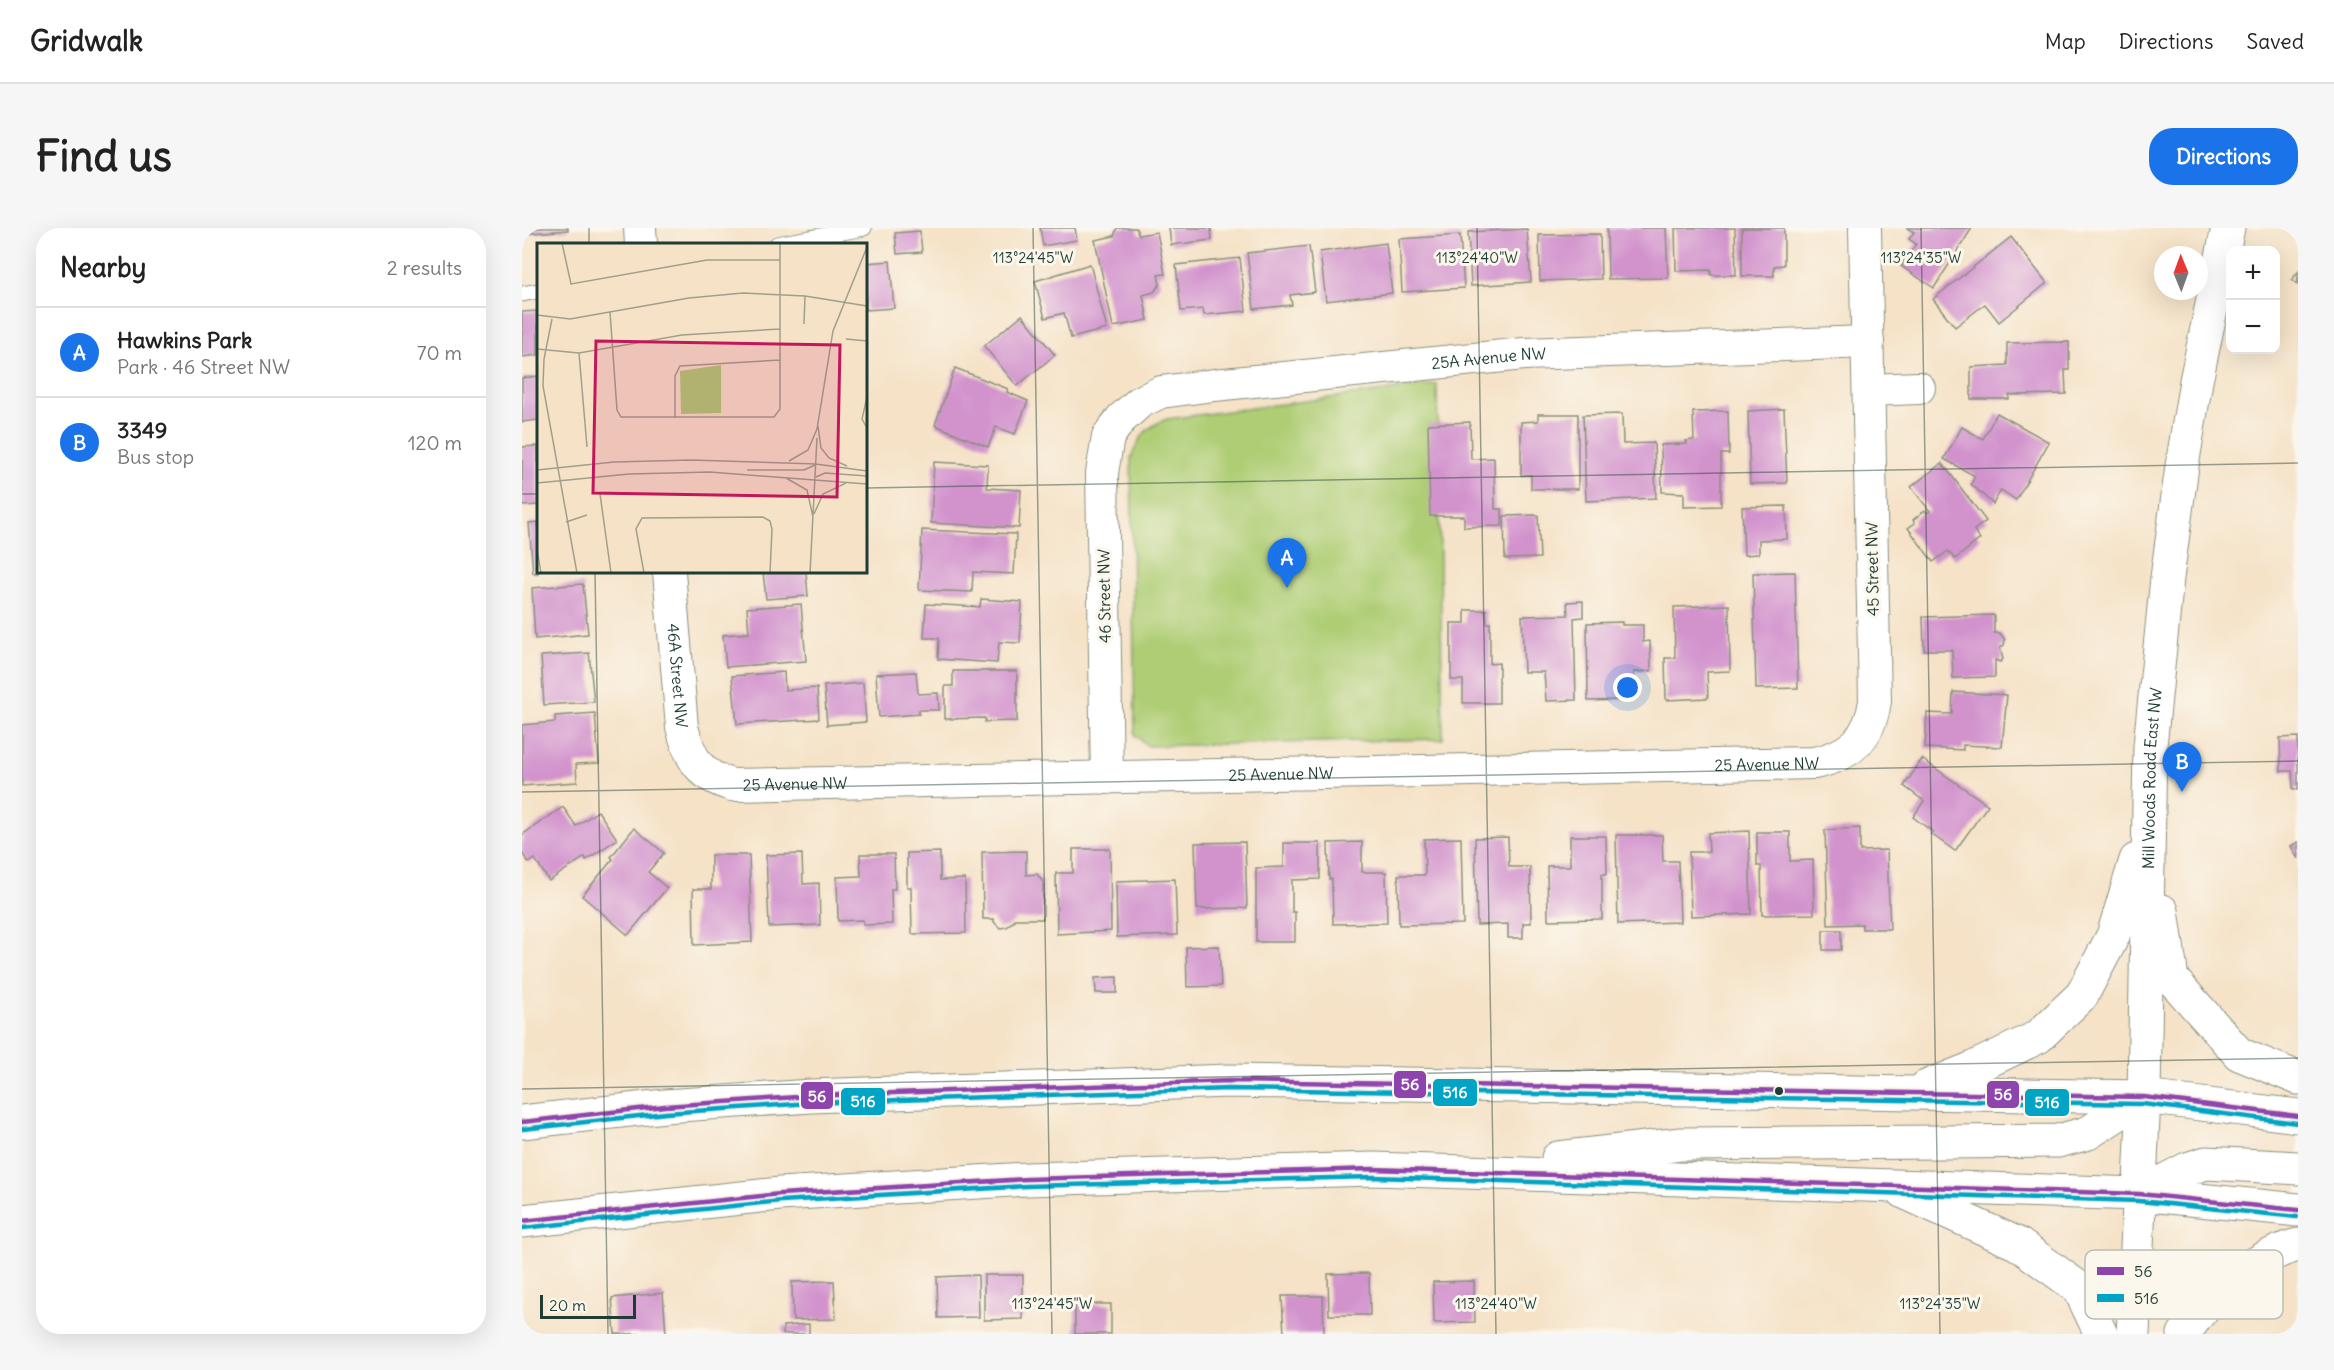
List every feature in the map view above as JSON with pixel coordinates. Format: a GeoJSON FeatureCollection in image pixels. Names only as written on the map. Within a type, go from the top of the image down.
{"type":"FeatureCollection","features":[{"type":"Feature","properties":{"kind":"main road","name":"Mill Woods Road East NW"},"geometry":{"type":"LineString","coordinates":[[2137,1250],[2144,1096],[2147,821],[2151,735],[2167,578],[2182,466],[2196,381],[2228,228]]}},
{"type":"Feature","properties":{"kind":"main road"},"geometry":{"type":"LineString","coordinates":[[2147,821],[2172,979],[2239,1054],[2298,1078]]}},
{"type":"Feature","properties":{"kind":"main road"},"geometry":{"type":"LineString","coordinates":[[1885,1092],[1928,1087],[2038,1037],[2082,995],[2113,936],[2147,821]]}},
{"type":"Feature","properties":{"kind":"main road"},"geometry":{"type":"LineString","coordinates":[[522,1122],[665,1106],[800,1097],[1229,1081],[2144,1096],[2298,1116]]}},
{"type":"Feature","properties":{"kind":"main road"},"geometry":{"type":"LineString","coordinates":[[1446,1170],[1680,1144],[2058,1142],[2088,1133],[2144,1096]]}},
{"type":"Feature","properties":{"kind":"main road"},"geometry":{"type":"LineString","coordinates":[[2139,1194],[2187,1169],[2206,1164],[2298,1168]]}},
{"type":"Feature","properties":{"kind":"main road"},"geometry":{"type":"LineString","coordinates":[[522,1221],[780,1194],[1027,1179],[1253,1172],[1446,1170],[2139,1194],[2298,1210]]}},
{"type":"Feature","properties":{"kind":"main road"},"geometry":{"type":"LineString","coordinates":[[1888,1185],[2018,1244],[2079,1288],[2085,1301]]}},
{"type":"Feature","properties":{"kind":"main road"},"geometry":{"type":"LineString","coordinates":[[2280,1250],[2298,1245]]}},
{"type":"Feature","properties":{"kind":"main road"},"geometry":{"type":"LineString","coordinates":[[2093,1319],[2100,1334]]}},
{"type":"Feature","properties":{"kind":"main road","name":"Mill Woods Road East NW"},"geometry":{"type":"LineString","coordinates":[[2133,1334],[2134,1319]]}},
{"type":"Feature","properties":{"kind":"main road"},"geometry":{"type":"LineString","coordinates":[[2184,1334],[2193,1319]]}},
{"type":"Feature","properties":{"kind":"street"},"geometry":{"type":"LineString","coordinates":[[640,228],[641,243]]}},
{"type":"Feature","properties":{"kind":"street","name":"45 Street NW"},"geometry":{"type":"LineString","coordinates":[[1856,743],[1866,732],[1873,717],[1875,701],[1865,228]]}},
{"type":"Feature","properties":{"kind":"street","name":"25A Avenue NW"},"geometry":{"type":"LineString","coordinates":[[1121,419],[1140,402],[1161,392],[1456,359],[1590,351],[1868,342]]}},
{"type":"Feature","properties":{"kind":"street"},"geometry":{"type":"LineString","coordinates":[[1869,390],[1919,388]]}},
{"type":"Feature","properties":{"kind":"street","name":"46 Street NW"},"geometry":{"type":"LineString","coordinates":[[1107,778],[1102,473],[1108,437],[1121,419]]}},
{"type":"Feature","properties":{"kind":"street","name":"46A Street NW"},"geometry":{"type":"LineString","coordinates":[[669,573],[682,728],[687,747],[704,773]]}},
{"type":"Feature","properties":{"kind":"street","name":"25 Avenue NW"},"geometry":{"type":"LineString","coordinates":[[704,773],[732,786],[750,786],[1814,763],[1832,759],[1856,743]]}},
{"type":"Feature","properties":{"kind":"lane"},"geometry":{"type":"LineString","coordinates":[[782,243],[864,228]]}},
{"type":"Feature","properties":{"kind":"lane"},"geometry":{"type":"LineString","coordinates":[[522,294],[537,291]]}},
{"type":"Feature","properties":{"kind":"green space"},"geometry":{"type":"Polygon","coordinates":[[[1437,384],[1443,739],[1148,746],[1135,735],[1131,458],[1144,434],[1148,429],[1167,419],[1437,384]]]}},
{"type":"Feature","properties":{"kind":"building"},"geometry":{"type":"Polygon","coordinates":[[[522,228],[568,228],[568,230],[522,234],[522,228]]]}},
{"type":"Feature","properties":{"kind":"building"},"geometry":{"type":"Polygon","coordinates":[[[1040,228],[1075,228],[1077,240],[1043,246],[1040,228]]]}},
{"type":"Feature","properties":{"kind":"building"},"geometry":{"type":"Polygon","coordinates":[[[1117,228],[1136,228],[1139,235],[1157,232],[1165,274],[1158,275],[1160,284],[1154,292],[1143,295],[1148,320],[1113,327],[1095,240],[1114,236],[1117,228]]]}},
{"type":"Feature","properties":{"kind":"building"},"geometry":{"type":"Polygon","coordinates":[[[1169,228],[1211,228],[1212,240],[1171,245],[1169,228]]]}},
{"type":"Feature","properties":{"kind":"building"},"geometry":{"type":"Polygon","coordinates":[[[1607,228],[1666,228],[1668,278],[1608,279],[1607,228]]]}},
{"type":"Feature","properties":{"kind":"building"},"geometry":{"type":"Polygon","coordinates":[[[1675,228],[1735,228],[1736,275],[1711,275],[1711,270],[1676,271],[1675,228]]]}},
{"type":"Feature","properties":{"kind":"building"},"geometry":{"type":"Polygon","coordinates":[[[1742,228],[1784,228],[1784,265],[1774,266],[1774,276],[1742,276],[1742,228]]]}},
{"type":"Feature","properties":{"kind":"building"},"geometry":{"type":"Polygon","coordinates":[[[1907,228],[1972,228],[1934,288],[1901,266],[1916,244],[1909,239],[1914,232],[1907,228]]]}},
{"type":"Feature","properties":{"kind":"building"},"geometry":{"type":"Polygon","coordinates":[[[1527,229],[1531,282],[1471,286],[1468,232],[1527,229]]]}},
{"type":"Feature","properties":{"kind":"building"},"geometry":{"type":"Polygon","coordinates":[[[920,231],[922,252],[897,254],[895,233],[920,231]]]}},
{"type":"Feature","properties":{"kind":"building"},"geometry":{"type":"Polygon","coordinates":[[[1600,234],[1601,279],[1540,281],[1539,235],[1600,234]]]}},
{"type":"Feature","properties":{"kind":"building"},"geometry":{"type":"Polygon","coordinates":[[[1460,235],[1464,288],[1402,292],[1399,239],[1460,235]]]}},
{"type":"Feature","properties":{"kind":"building"},"geometry":{"type":"Polygon","coordinates":[[[2011,237],[2047,283],[1999,322],[1985,304],[1955,327],[1933,299],[2011,237]]]}},
{"type":"Feature","properties":{"kind":"building"},"geometry":{"type":"Polygon","coordinates":[[[1386,243],[1392,293],[1326,301],[1320,252],[1386,243]]]}},
{"type":"Feature","properties":{"kind":"building"},"geometry":{"type":"Polygon","coordinates":[[[1309,246],[1315,292],[1290,295],[1292,305],[1254,309],[1247,253],[1309,246]]]}},
{"type":"Feature","properties":{"kind":"building"},"geometry":{"type":"Polygon","coordinates":[[[1240,258],[1246,311],[1204,315],[1203,309],[1181,311],[1176,265],[1240,258]]]}},
{"type":"Feature","properties":{"kind":"building"},"geometry":{"type":"Polygon","coordinates":[[[890,261],[894,308],[867,310],[867,263],[890,261]]]}},
{"type":"Feature","properties":{"kind":"building"},"geometry":{"type":"Polygon","coordinates":[[[1090,264],[1107,329],[1071,338],[1064,313],[1045,318],[1035,281],[1090,264]]]}},
{"type":"Feature","properties":{"kind":"building"},"geometry":{"type":"Polygon","coordinates":[[[2298,272],[2298,285],[2292,280],[2298,272]]]}},
{"type":"Feature","properties":{"kind":"building"},"geometry":{"type":"Polygon","coordinates":[[[537,311],[537,355],[522,357],[522,312],[537,311]]]}},
{"type":"Feature","properties":{"kind":"building"},"geometry":{"type":"Polygon","coordinates":[[[1022,315],[1055,355],[1017,386],[984,346],[1022,315]]]}},
{"type":"Feature","properties":{"kind":"building"},"geometry":{"type":"Polygon","coordinates":[[[2069,342],[2069,370],[2065,370],[2066,394],[2009,395],[2009,399],[1971,399],[1971,367],[2007,365],[2007,343],[2069,342]]]}},
{"type":"Feature","properties":{"kind":"building"},"geometry":{"type":"Polygon","coordinates":[[[955,368],[1008,389],[1007,392],[1028,401],[1015,434],[996,427],[988,447],[935,425],[955,368]]]}},
{"type":"Feature","properties":{"kind":"building"},"geometry":{"type":"Polygon","coordinates":[[[537,376],[537,420],[522,422],[522,378],[537,376]]]}},
{"type":"Feature","properties":{"kind":"building"},"geometry":{"type":"Polygon","coordinates":[[[1784,409],[1787,483],[1750,484],[1748,411],[1784,409]]]}},
{"type":"Feature","properties":{"kind":"building"},"geometry":{"type":"Polygon","coordinates":[[[1728,411],[1729,454],[1721,454],[1721,506],[1684,507],[1684,493],[1662,492],[1661,445],[1687,444],[1686,441],[1694,440],[1693,412],[1728,411]]]}},
{"type":"Feature","properties":{"kind":"building"},"geometry":{"type":"Polygon","coordinates":[[[1997,413],[2049,442],[2016,500],[2001,490],[1993,504],[1971,484],[1975,476],[1944,459],[1962,427],[1983,439],[1997,413]]]}},
{"type":"Feature","properties":{"kind":"building"},"geometry":{"type":"Polygon","coordinates":[[[1538,414],[1578,414],[1578,489],[1531,489],[1531,475],[1521,475],[1521,422],[1538,421],[1538,414]]]}},
{"type":"Feature","properties":{"kind":"building"},"geometry":{"type":"Polygon","coordinates":[[[1622,414],[1623,444],[1654,443],[1656,498],[1586,501],[1583,415],[1622,414]]]}},
{"type":"Feature","properties":{"kind":"building"},"geometry":{"type":"Polygon","coordinates":[[[1470,422],[1471,459],[1494,458],[1495,509],[1502,509],[1502,526],[1464,527],[1464,516],[1430,516],[1428,424],[1470,422]]]}},
{"type":"Feature","properties":{"kind":"building"},"geometry":{"type":"Polygon","coordinates":[[[537,446],[537,505],[523,506],[522,447],[537,446]]]}},
{"type":"Feature","properties":{"kind":"building"},"geometry":{"type":"Polygon","coordinates":[[[934,462],[988,465],[987,488],[1021,490],[1019,528],[931,523],[934,462]]]}},
{"type":"Feature","properties":{"kind":"building"},"geometry":{"type":"Polygon","coordinates":[[[1942,463],[1986,521],[1974,530],[1980,539],[1955,559],[1948,551],[1933,562],[1908,528],[1915,523],[1913,520],[1925,510],[1927,513],[1930,511],[1911,487],[1942,463]]]}},
{"type":"Feature","properties":{"kind":"building"},"geometry":{"type":"Polygon","coordinates":[[[1786,506],[1787,539],[1759,540],[1759,554],[1744,555],[1742,507],[1786,506]]]}},
{"type":"Feature","properties":{"kind":"building"},"geometry":{"type":"Polygon","coordinates":[[[1538,515],[1540,558],[1505,559],[1504,516],[1538,515]]]}},
{"type":"Feature","properties":{"kind":"building"},"geometry":{"type":"Polygon","coordinates":[[[537,522],[537,573],[533,573],[529,523],[537,522]]]}},
{"type":"Feature","properties":{"kind":"building"},"geometry":{"type":"Polygon","coordinates":[[[922,530],[1016,534],[1014,574],[973,572],[972,592],[919,590],[922,530]]]}},
{"type":"Feature","properties":{"kind":"building"},"geometry":{"type":"Polygon","coordinates":[[[1795,572],[1798,688],[1756,689],[1753,573],[1795,572]]]}},
{"type":"Feature","properties":{"kind":"building"},"geometry":{"type":"Polygon","coordinates":[[[763,573],[806,573],[808,596],[766,599],[763,573]]]}},
{"type":"Feature","properties":{"kind":"building"},"geometry":{"type":"Polygon","coordinates":[[[583,584],[588,634],[535,639],[532,588],[583,584]]]}},
{"type":"Feature","properties":{"kind":"building"},"geometry":{"type":"Polygon","coordinates":[[[981,599],[1022,602],[1020,643],[999,642],[997,663],[938,659],[939,638],[924,638],[926,604],[980,607],[981,599]]]}},
{"type":"Feature","properties":{"kind":"building"},"geometry":{"type":"Polygon","coordinates":[[[1583,601],[1583,617],[1574,618],[1576,700],[1546,701],[1544,672],[1524,672],[1522,616],[1568,615],[1567,602],[1583,601]]]}},
{"type":"Feature","properties":{"kind":"building"},"geometry":{"type":"Polygon","coordinates":[[[801,604],[806,661],[726,667],[723,635],[749,633],[747,608],[801,604]]]}},
{"type":"Feature","properties":{"kind":"building"},"geometry":{"type":"Polygon","coordinates":[[[1729,605],[1730,671],[1707,672],[1708,698],[1666,700],[1665,658],[1675,658],[1674,607],[1729,605]]]}},
{"type":"Feature","properties":{"kind":"building"},"geometry":{"type":"Polygon","coordinates":[[[1465,610],[1486,610],[1487,623],[1490,623],[1490,664],[1499,663],[1499,703],[1463,703],[1463,680],[1451,680],[1451,623],[1465,623],[1465,610]]]}},
{"type":"Feature","properties":{"kind":"building"},"geometry":{"type":"Polygon","coordinates":[[[1994,615],[1994,633],[2000,633],[2005,640],[2004,645],[2000,648],[2003,659],[2000,662],[1995,660],[1995,677],[1953,678],[1952,650],[1924,650],[1923,617],[1994,615]]]}},
{"type":"Feature","properties":{"kind":"building"},"geometry":{"type":"Polygon","coordinates":[[[1622,622],[1622,625],[1643,625],[1643,642],[1650,641],[1651,671],[1634,672],[1634,679],[1623,679],[1623,700],[1588,701],[1587,623],[1622,622]]]}},
{"type":"Feature","properties":{"kind":"building"},"geometry":{"type":"Polygon","coordinates":[[[589,653],[594,702],[544,705],[541,656],[589,653]]]}},
{"type":"Feature","properties":{"kind":"building"},"geometry":{"type":"Polygon","coordinates":[[[953,671],[1017,671],[1017,721],[985,722],[985,718],[945,719],[945,686],[953,686],[953,671]]]}},
{"type":"Feature","properties":{"kind":"building"},"geometry":{"type":"Polygon","coordinates":[[[784,672],[785,690],[817,688],[819,719],[737,724],[732,676],[784,672]]]}},
{"type":"Feature","properties":{"kind":"building"},"geometry":{"type":"Polygon","coordinates":[[[916,672],[918,694],[938,693],[939,710],[919,710],[919,714],[879,717],[876,674],[916,672]]]}},
{"type":"Feature","properties":{"kind":"building"},"geometry":{"type":"Polygon","coordinates":[[[863,683],[866,722],[827,725],[824,686],[863,683]]]}},
{"type":"Feature","properties":{"kind":"building"},"geometry":{"type":"Polygon","coordinates":[[[1953,692],[2007,695],[2002,747],[1963,745],[1963,750],[1925,748],[1927,713],[1952,714],[1953,692]]]}},
{"type":"Feature","properties":{"kind":"building"},"geometry":{"type":"Polygon","coordinates":[[[595,713],[599,763],[576,764],[577,782],[522,786],[522,725],[555,722],[555,716],[595,713]]]}},
{"type":"Feature","properties":{"kind":"building"},"geometry":{"type":"Polygon","coordinates":[[[2298,737],[2298,789],[2293,789],[2292,771],[2281,771],[2280,738],[2298,737]]]}},
{"type":"Feature","properties":{"kind":"building"},"geometry":{"type":"Polygon","coordinates":[[[1922,759],[1988,805],[1955,851],[1931,834],[1933,832],[1913,817],[1924,801],[1904,786],[1922,759]]]}},
{"type":"Feature","properties":{"kind":"building"},"geometry":{"type":"Polygon","coordinates":[[[563,807],[576,826],[598,811],[617,839],[549,881],[535,859],[529,863],[522,853],[522,835],[563,807]]]}},
{"type":"Feature","properties":{"kind":"building"},"geometry":{"type":"Polygon","coordinates":[[[634,828],[664,853],[648,872],[667,888],[628,935],[582,896],[613,859],[611,857],[634,828]]]}},
{"type":"Feature","properties":{"kind":"building"},"geometry":{"type":"Polygon","coordinates":[[[1860,828],[1860,851],[1887,850],[1890,929],[1862,929],[1862,924],[1828,925],[1825,830],[1860,828]]]}},
{"type":"Feature","properties":{"kind":"building"},"geometry":{"type":"Polygon","coordinates":[[[1749,831],[1751,914],[1691,916],[1689,852],[1709,852],[1708,833],[1749,831]]]}},
{"type":"Feature","properties":{"kind":"building"},"geometry":{"type":"Polygon","coordinates":[[[1757,832],[1790,832],[1790,861],[1813,860],[1814,914],[1762,915],[1761,866],[1757,866],[1757,832]]]}},
{"type":"Feature","properties":{"kind":"building"},"geometry":{"type":"Polygon","coordinates":[[[1616,835],[1662,835],[1663,861],[1678,861],[1680,922],[1618,924],[1616,835]]]}},
{"type":"Feature","properties":{"kind":"building"},"geometry":{"type":"Polygon","coordinates":[[[1570,836],[1606,836],[1607,874],[1602,874],[1602,919],[1548,920],[1547,866],[1570,866],[1570,836]]]}},
{"type":"Feature","properties":{"kind":"building"},"geometry":{"type":"Polygon","coordinates":[[[1508,837],[1509,867],[1530,867],[1531,923],[1523,923],[1523,938],[1508,938],[1508,924],[1477,925],[1475,838],[1508,837]]]}},
{"type":"Feature","properties":{"kind":"building"},"geometry":{"type":"Polygon","coordinates":[[[1461,838],[1463,924],[1399,925],[1398,875],[1425,875],[1424,839],[1461,838]]]}},
{"type":"Feature","properties":{"kind":"building"},"geometry":{"type":"Polygon","coordinates":[[[1245,842],[1247,908],[1197,909],[1195,843],[1245,842]]]}},
{"type":"Feature","properties":{"kind":"building"},"geometry":{"type":"Polygon","coordinates":[[[1362,842],[1362,872],[1386,872],[1387,923],[1333,924],[1328,843],[1362,842]]]}},
{"type":"Feature","properties":{"kind":"building"},"geometry":{"type":"Polygon","coordinates":[[[2298,842],[2298,859],[2291,846],[2298,842]]]}},
{"type":"Feature","properties":{"kind":"building"},"geometry":{"type":"Polygon","coordinates":[[[1284,843],[1320,843],[1320,879],[1292,880],[1295,942],[1256,942],[1256,868],[1284,867],[1284,843]]]}},
{"type":"Feature","properties":{"kind":"building"},"geometry":{"type":"Polygon","coordinates":[[[1073,849],[1110,849],[1111,931],[1057,934],[1056,873],[1073,873],[1073,849]]]}},
{"type":"Feature","properties":{"kind":"building"},"geometry":{"type":"Polygon","coordinates":[[[1026,851],[1026,875],[1037,874],[1043,882],[1043,919],[1014,919],[1014,922],[1007,927],[1000,928],[994,919],[983,919],[982,852],[1026,851]]]}},
{"type":"Feature","properties":{"kind":"building"},"geometry":{"type":"Polygon","coordinates":[[[940,852],[940,880],[965,879],[966,933],[912,934],[911,887],[907,887],[907,853],[940,852]]]}},
{"type":"Feature","properties":{"kind":"building"},"geometry":{"type":"Polygon","coordinates":[[[802,854],[803,884],[819,883],[820,925],[769,927],[766,855],[802,854]]]}},
{"type":"Feature","properties":{"kind":"building"},"geometry":{"type":"Polygon","coordinates":[[[860,854],[894,854],[895,889],[891,889],[892,924],[863,925],[863,920],[838,921],[837,877],[861,876],[860,854]]]}},
{"type":"Feature","properties":{"kind":"building"},"geometry":{"type":"Polygon","coordinates":[[[711,855],[749,855],[752,942],[694,945],[693,889],[711,889],[711,855]]]}},
{"type":"Feature","properties":{"kind":"building"},"geometry":{"type":"Polygon","coordinates":[[[1175,879],[1177,935],[1117,937],[1116,881],[1175,879]]]}},
{"type":"Feature","properties":{"kind":"building"},"geometry":{"type":"Polygon","coordinates":[[[1823,930],[1841,930],[1841,950],[1823,950],[1823,930]]]}},
{"type":"Feature","properties":{"kind":"building"},"geometry":{"type":"Polygon","coordinates":[[[1219,946],[1221,986],[1187,987],[1186,947],[1219,946]]]}},
{"type":"Feature","properties":{"kind":"building"},"geometry":{"type":"Polygon","coordinates":[[[1117,977],[1117,993],[1096,993],[1095,978],[1117,977]]]}},
{"type":"Feature","properties":{"kind":"building"},"geometry":{"type":"Polygon","coordinates":[[[1369,1273],[1370,1315],[1329,1315],[1328,1274],[1369,1273]]]}},
{"type":"Feature","properties":{"kind":"building"},"geometry":{"type":"Polygon","coordinates":[[[978,1275],[979,1317],[938,1318],[937,1277],[978,1275]]]}},
{"type":"Feature","properties":{"kind":"building"},"geometry":{"type":"Polygon","coordinates":[[[984,1275],[1023,1275],[1023,1319],[984,1320],[984,1275]]]}},
{"type":"Feature","properties":{"kind":"building"},"geometry":{"type":"Polygon","coordinates":[[[834,1281],[836,1319],[793,1320],[792,1282],[834,1281]]]}},
{"type":"Feature","properties":{"kind":"building"},"geometry":{"type":"Polygon","coordinates":[[[1474,1281],[1475,1322],[1434,1323],[1433,1282],[1474,1281]]]}},
{"type":"Feature","properties":{"kind":"building"},"geometry":{"type":"Polygon","coordinates":[[[663,1293],[666,1334],[615,1334],[612,1298],[663,1293]]]}},
{"type":"Feature","properties":{"kind":"building"},"geometry":{"type":"Polygon","coordinates":[[[1282,1296],[1323,1296],[1324,1334],[1284,1334],[1282,1296]]]}},
{"type":"Feature","properties":{"kind":"building"},"geometry":{"type":"Polygon","coordinates":[[[1075,1304],[1111,1304],[1111,1334],[1075,1334],[1075,1304]]]}},
{"type":"Feature","properties":{"kind":"building"},"geometry":{"type":"Polygon","coordinates":[[[809,1324],[809,1334],[783,1334],[783,1326],[809,1324]]]}},
{"type":"Feature","properties":{"kind":"transit line","name":"56"},"geometry":{"type":"LineString","coordinates":[[522,1122],[665,1106],[811,1096],[1229,1081],[2144,1097],[2298,1116]]}},
{"type":"Feature","properties":{"kind":"transit line","name":"516"},"geometry":{"type":"LineString","coordinates":[[523,1129],[666,1113],[811,1103],[1229,1089],[2143,1104],[2297,1123]]}},
{"type":"Feature","properties":{"kind":"transit line","name":"56"},"geometry":{"type":"LineString","coordinates":[[522,1221],[780,1194],[1027,1179],[1373,1169],[2139,1194],[2298,1210]]}},
{"type":"Feature","properties":{"kind":"transit line","name":"516"},"geometry":{"type":"LineString","coordinates":[[523,1228],[781,1201],[1027,1186],[1373,1177],[2139,1201],[2297,1217]]}},
{"type":"Feature","properties":{"kind":"place","name":"Hawkins Park"},"geometry":{"type":"Point","coordinates":[1287,588]}},
{"type":"Feature","properties":{"kind":"place","name":"3349"},"geometry":{"type":"Point","coordinates":[2182,792]}}]}
